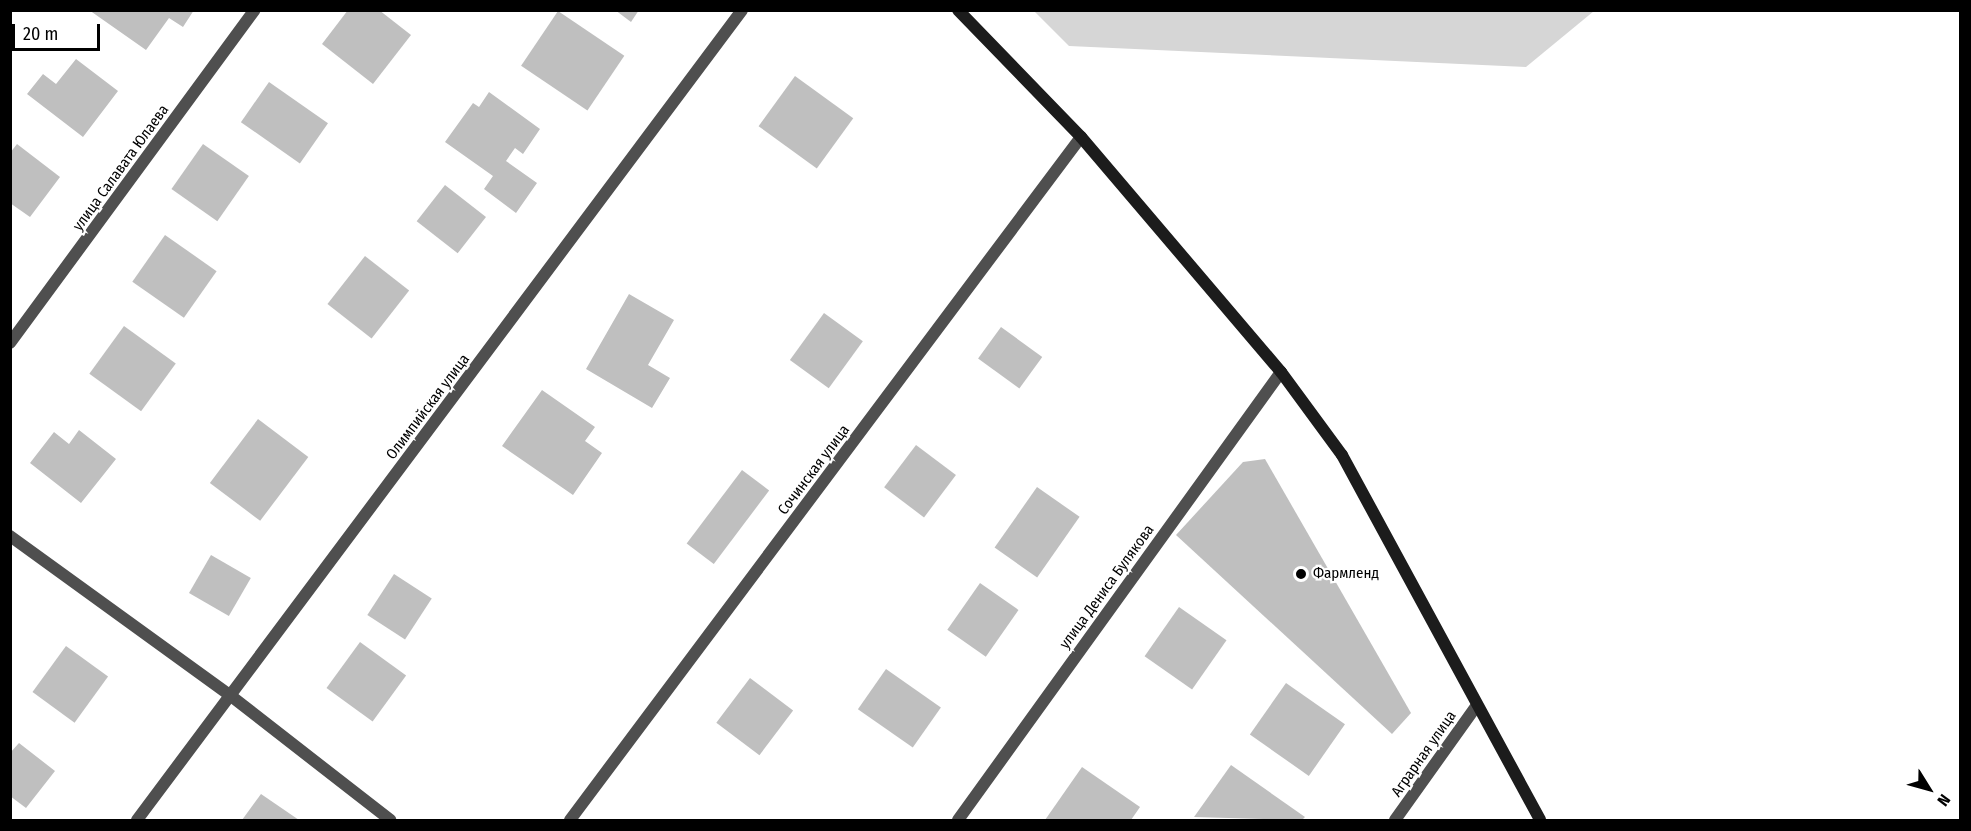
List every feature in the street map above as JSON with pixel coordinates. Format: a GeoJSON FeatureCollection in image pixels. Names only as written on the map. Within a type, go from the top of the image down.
{"type":"FeatureCollection","features":[{"type":"Feature","properties":{"kind":"main road"},"geometry":{"type":"LineString","coordinates":[[958,10],[1081,137],[1281,372],[1342,454],[1540,820]]}},
{"type":"Feature","properties":{"kind":"street","name":"улица Салавата Юлаева"},"geometry":{"type":"LineString","coordinates":[[10,343],[255,10]]}},
{"type":"Feature","properties":{"kind":"street","name":"Олимпийская улица"},"geometry":{"type":"LineString","coordinates":[[137,820],[742,10]]}},
{"type":"Feature","properties":{"kind":"street","name":"Сочинская улица"},"geometry":{"type":"LineString","coordinates":[[570,820],[1081,137]]}},
{"type":"Feature","properties":{"kind":"street","name":"улица Дениса Булякова"},"geometry":{"type":"LineString","coordinates":[[958,820],[1281,372]]}},
{"type":"Feature","properties":{"kind":"street"},"geometry":{"type":"LineString","coordinates":[[10,536],[231,696],[390,820]]}},
{"type":"Feature","properties":{"kind":"street","name":"Аграрная улица"},"geometry":{"type":"LineString","coordinates":[[1395,820],[1477,705]]}},
{"type":"Feature","properties":{"kind":"shaded area"},"geometry":{"type":"Polygon","coordinates":[[[1034,11],[1594,11],[1526,67],[1069,46],[1034,11]]]}},
{"type":"Feature","properties":{"kind":"building"},"geometry":{"type":"Polygon","coordinates":[[[89,10],[194,10],[183,27],[169,18],[146,50],[89,10]]]}},
{"type":"Feature","properties":{"kind":"building"},"geometry":{"type":"Polygon","coordinates":[[[348,10],[379,10],[411,35],[373,84],[322,44],[348,10]]]}},
{"type":"Feature","properties":{"kind":"building"},"geometry":{"type":"Polygon","coordinates":[[[615,10],[639,10],[631,22],[615,10]]]}},
{"type":"Feature","properties":{"kind":"building"},"geometry":{"type":"Polygon","coordinates":[[[558,11],[624,56],[587,110],[521,66],[558,11]]]}},
{"type":"Feature","properties":{"kind":"building"},"geometry":{"type":"Polygon","coordinates":[[[76,59],[118,91],[83,137],[27,94],[43,74],[56,84],[76,59]]]}},
{"type":"Feature","properties":{"kind":"building"},"geometry":{"type":"Polygon","coordinates":[[[795,76],[853,118],[817,168],[759,126],[795,76]]]}},
{"type":"Feature","properties":{"kind":"building"},"geometry":{"type":"Polygon","coordinates":[[[269,82],[328,123],[300,163],[241,122],[269,82]]]}},
{"type":"Feature","properties":{"kind":"building"},"geometry":{"type":"Polygon","coordinates":[[[489,92],[540,129],[523,154],[515,148],[506,161],[537,183],[516,213],[484,189],[493,176],[445,142],[473,103],[479,107],[489,92]]]}},
{"type":"Feature","properties":{"kind":"building"},"geometry":{"type":"Polygon","coordinates":[[[17,144],[60,177],[30,217],[10,203],[10,153],[17,144]]]}},
{"type":"Feature","properties":{"kind":"building"},"geometry":{"type":"Polygon","coordinates":[[[203,144],[249,176],[217,221],[171,189],[203,144]]]}},
{"type":"Feature","properties":{"kind":"building"},"geometry":{"type":"Polygon","coordinates":[[[445,185],[486,217],[458,253],[417,221],[445,185]]]}},
{"type":"Feature","properties":{"kind":"building"},"geometry":{"type":"Polygon","coordinates":[[[165,235],[217,271],[184,318],[132,282],[165,235]]]}},
{"type":"Feature","properties":{"kind":"building"},"geometry":{"type":"Polygon","coordinates":[[[365,256],[409,290],[372,339],[327,304],[365,256]]]}},
{"type":"Feature","properties":{"kind":"building"},"geometry":{"type":"Polygon","coordinates":[[[629,294],[674,320],[648,365],[670,378],[652,408],[586,369],[629,294]]]}},
{"type":"Feature","properties":{"kind":"building"},"geometry":{"type":"Polygon","coordinates":[[[824,313],[863,341],[829,388],[790,360],[824,313]]]}},
{"type":"Feature","properties":{"kind":"building"},"geometry":{"type":"Polygon","coordinates":[[[124,326],[176,364],[141,411],[89,374],[124,326]]]}},
{"type":"Feature","properties":{"kind":"building"},"geometry":{"type":"Polygon","coordinates":[[[1001,327],[1042,357],[1019,389],[978,359],[1001,327]]]}},
{"type":"Feature","properties":{"kind":"building"},"geometry":{"type":"Polygon","coordinates":[[[542,390],[595,427],[585,441],[602,453],[573,495],[502,446],[542,390]]]}},
{"type":"Feature","properties":{"kind":"building"},"geometry":{"type":"Polygon","coordinates":[[[258,419],[308,457],[260,521],[210,483],[258,419]]]}},
{"type":"Feature","properties":{"kind":"building"},"geometry":{"type":"Polygon","coordinates":[[[79,430],[116,459],[81,503],[30,463],[54,432],[69,444],[79,430]]]}},
{"type":"Feature","properties":{"kind":"building"},"geometry":{"type":"Polygon","coordinates":[[[916,445],[956,475],[924,517],[884,487],[916,445]]]}},
{"type":"Feature","properties":{"kind":"building"},"geometry":{"type":"Polygon","coordinates":[[[1265,459],[1411,713],[1392,734],[1176,535],[1243,462],[1265,459]]]}},
{"type":"Feature","properties":{"kind":"building"},"geometry":{"type":"Polygon","coordinates":[[[742,470],[769,490],[714,564],[687,543],[742,470]]]}},
{"type":"Feature","properties":{"kind":"building"},"geometry":{"type":"Polygon","coordinates":[[[1037,487],[1080,517],[1037,577],[995,548],[1037,487]]]}},
{"type":"Feature","properties":{"kind":"building"},"geometry":{"type":"Polygon","coordinates":[[[211,555],[251,578],[229,616],[189,593],[211,555]]]}},
{"type":"Feature","properties":{"kind":"building"},"geometry":{"type":"Polygon","coordinates":[[[394,574],[432,599],[405,640],[367,615],[394,574]]]}},
{"type":"Feature","properties":{"kind":"building"},"geometry":{"type":"Polygon","coordinates":[[[980,583],[1019,610],[986,657],[947,630],[980,583]]]}},
{"type":"Feature","properties":{"kind":"building"},"geometry":{"type":"Polygon","coordinates":[[[1179,607],[1227,640],[1192,689],[1145,656],[1179,607]]]}},
{"type":"Feature","properties":{"kind":"building"},"geometry":{"type":"Polygon","coordinates":[[[360,642],[406,676],[373,722],[326,688],[360,642]]]}},
{"type":"Feature","properties":{"kind":"building"},"geometry":{"type":"Polygon","coordinates":[[[66,646],[108,677],[75,723],[32,692],[66,646]]]}},
{"type":"Feature","properties":{"kind":"building"},"geometry":{"type":"Polygon","coordinates":[[[886,669],[941,707],[913,748],[858,709],[886,669]]]}},
{"type":"Feature","properties":{"kind":"building"},"geometry":{"type":"Polygon","coordinates":[[[750,678],[793,710],[759,755],[716,723],[750,678]]]}},
{"type":"Feature","properties":{"kind":"building"},"geometry":{"type":"Polygon","coordinates":[[[1286,683],[1345,724],[1309,776],[1250,735],[1286,683]]]}},
{"type":"Feature","properties":{"kind":"building"},"geometry":{"type":"Polygon","coordinates":[[[19,743],[55,771],[26,808],[10,796],[10,753],[19,743]]]}},
{"type":"Feature","properties":{"kind":"building"},"geometry":{"type":"Polygon","coordinates":[[[1231,765],[1305,817],[1302,820],[1194,817],[1231,765]]]}},
{"type":"Feature","properties":{"kind":"building"},"geometry":{"type":"Polygon","coordinates":[[[1082,767],[1140,807],[1131,820],[1045,820],[1082,767]]]}},
{"type":"Feature","properties":{"kind":"building"},"geometry":{"type":"Polygon","coordinates":[[[261,794],[299,820],[242,820],[261,794]]]}},
{"type":"Feature","properties":{"kind":"place","name":"Фармленд"},"geometry":{"type":"Point","coordinates":[1301,574]}}]}
